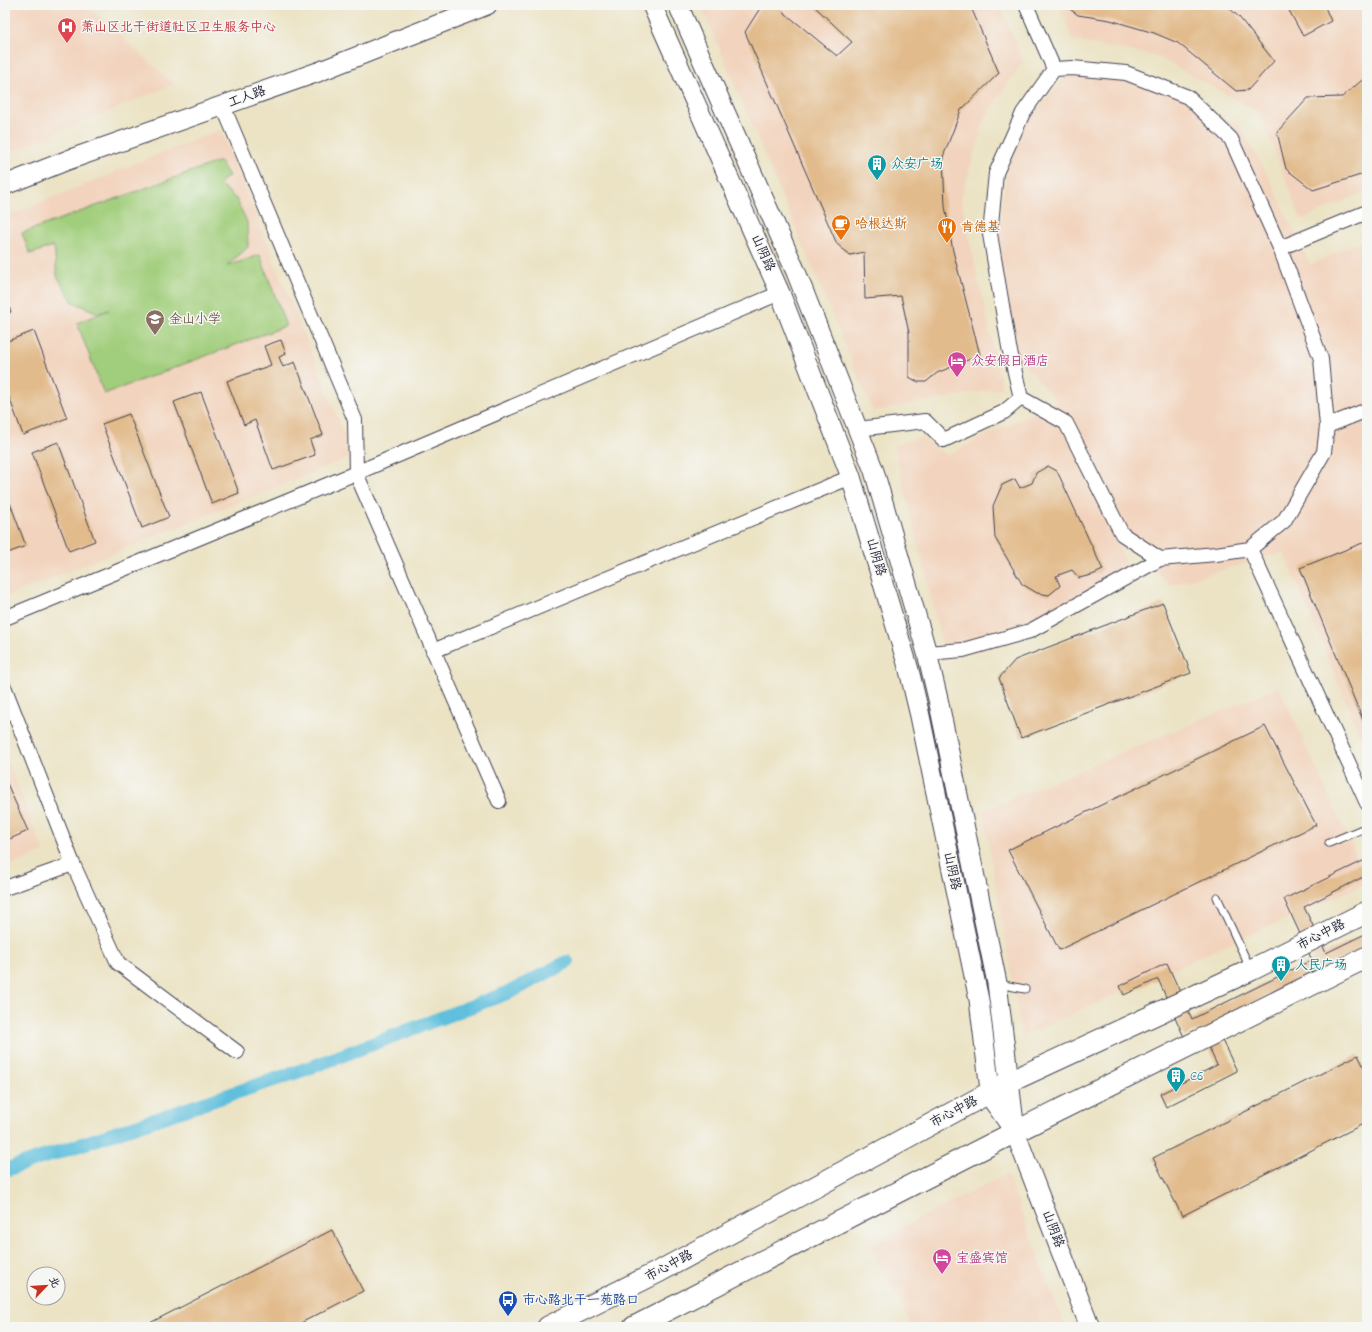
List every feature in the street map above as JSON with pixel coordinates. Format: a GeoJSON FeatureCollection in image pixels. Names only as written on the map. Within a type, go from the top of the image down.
{"type":"FeatureCollection","features":[{"type":"Feature","properties":{"kind":"main road","name":"工人路"},"geometry":{"type":"LineString","coordinates":[[5,185],[68,160],[318,72],[487,5]]}},
{"type":"Feature","properties":{"kind":"main road","name":"山阴路"},"geometry":{"type":"LineString","coordinates":[[652,5],[780,293],[852,477],[909,670],[920,716],[979,1000],[991,1098],[1015,1132],[1090,1327]]}},
{"type":"Feature","properties":{"kind":"main road","name":"山阴路"},"geometry":{"type":"LineString","coordinates":[[678,5],[796,272],[874,471],[927,653],[938,699],[997,984],[1015,1132]]}},
{"type":"Feature","properties":{"kind":"main road","name":"市心中路"},"geometry":{"type":"LineString","coordinates":[[548,1327],[660,1271],[1009,1082],[1251,970],[1367,912]]}},
{"type":"Feature","properties":{"kind":"main road"},"geometry":{"type":"LineString","coordinates":[[634,1327],[1015,1132],[1367,957]]}},
{"type":"Feature","properties":{"kind":"street"},"geometry":{"type":"LineString","coordinates":[[1026,5],[1054,69]]}},
{"type":"Feature","properties":{"kind":"street"},"geometry":{"type":"LineString","coordinates":[[927,653],[963,650],[1030,631],[1160,559],[1216,554],[1250,549],[1284,520],[1324,452],[1327,426],[1321,359],[1280,248],[1231,139],[1188,97],[1126,73],[1072,68],[1054,69]]}},
{"type":"Feature","properties":{"kind":"street"},"geometry":{"type":"LineString","coordinates":[[1054,69],[1023,113],[996,172],[990,234],[1009,347],[1021,398],[1066,423],[1122,534],[1160,559]]}},
{"type":"Feature","properties":{"kind":"street"},"geometry":{"type":"LineString","coordinates":[[223,106],[355,420],[356,473],[499,801]]}},
{"type":"Feature","properties":{"kind":"street"},"geometry":{"type":"LineString","coordinates":[[1280,248],[1367,212]]}},
{"type":"Feature","properties":{"kind":"street"},"geometry":{"type":"LineString","coordinates":[[5,618],[356,473],[780,293]]}},
{"type":"Feature","properties":{"kind":"street"},"geometry":{"type":"LineString","coordinates":[[858,429],[926,421],[944,440],[1004,412],[1021,398]]}},
{"type":"Feature","properties":{"kind":"street"},"geometry":{"type":"LineString","coordinates":[[1327,426],[1367,410]]}},
{"type":"Feature","properties":{"kind":"street"},"geometry":{"type":"LineString","coordinates":[[433,651],[852,477]]}},
{"type":"Feature","properties":{"kind":"street"},"geometry":{"type":"LineString","coordinates":[[1250,549],[1367,803]]}},
{"type":"Feature","properties":{"kind":"street"},"geometry":{"type":"LineString","coordinates":[[5,690],[73,864],[118,962],[237,1052]]}},
{"type":"Feature","properties":{"kind":"street"},"geometry":{"type":"LineString","coordinates":[[5,888],[73,864]]}},
{"type":"Feature","properties":{"kind":"lane"},"geometry":{"type":"LineString","coordinates":[[1329,843],[1367,827]]}},
{"type":"Feature","properties":{"kind":"lane"},"geometry":{"type":"LineString","coordinates":[[1217,896],[1251,970]]}},
{"type":"Feature","properties":{"kind":"lane"},"geometry":{"type":"LineString","coordinates":[[997,984],[1025,989]]}},
{"type":"Feature","properties":{"kind":"shaded area","name":"萧山区北干街道社区卫生服务中心"},"geometry":{"type":"Polygon","coordinates":[[[5,5],[86,5],[174,84],[5,155],[5,5]]]}},
{"type":"Feature","properties":{"kind":"shaded area","name":"众安广场"},"geometry":{"type":"Polygon","coordinates":[[[701,5],[1000,5],[1023,62],[985,117],[961,199],[1002,388],[873,411],[701,5]]]}},
{"type":"Feature","properties":{"kind":"shaded area"},"geometry":{"type":"Polygon","coordinates":[[[1059,5],[1367,5],[1367,191],[1301,220],[1260,113],[1157,56],[1073,41],[1059,5]]]}},
{"type":"Feature","properties":{"kind":"shaded area"},"geometry":{"type":"Polygon","coordinates":[[[1072,68],[1167,89],[1240,125],[1274,188],[1310,265],[1367,239],[1367,752],[1284,552],[1171,585],[1118,538],[1072,436],[1131,575],[995,641],[944,651],[894,445],[922,437],[947,455],[1057,401],[1009,347],[998,240],[1010,142],[1072,68]]]}},
{"type":"Feature","properties":{"kind":"shaded area","name":"金山小学"},"geometry":{"type":"Polygon","coordinates":[[[221,129],[353,456],[5,597],[5,217],[221,129]]]}},
{"type":"Feature","properties":{"kind":"shaded area"},"geometry":{"type":"Polygon","coordinates":[[[1279,687],[1367,879],[1367,883],[1022,1036],[983,811],[1279,687]]]}},
{"type":"Feature","properties":{"kind":"shaded area"},"geometry":{"type":"Polygon","coordinates":[[[5,755],[44,852],[5,868],[5,755]]]}},
{"type":"Feature","properties":{"kind":"shaded area"},"geometry":{"type":"Polygon","coordinates":[[[1007,1174],[1065,1327],[912,1327],[869,1244],[1007,1174]]]}},
{"type":"Feature","properties":{"kind":"green space"},"geometry":{"type":"Polygon","coordinates":[[[220,161],[229,176],[219,183],[236,199],[247,222],[248,247],[227,266],[260,255],[286,326],[104,394],[77,323],[109,310],[98,313],[73,302],[57,276],[54,246],[30,254],[22,233],[220,161]]]}},
{"type":"Feature","properties":{"kind":"building","name":"众安广场"},"geometry":{"type":"Polygon","coordinates":[[[762,5],[775,5],[837,56],[852,42],[813,5],[970,5],[999,73],[961,110],[943,157],[945,206],[953,251],[980,355],[937,373],[926,382],[918,382],[909,377],[909,333],[901,296],[865,299],[864,252],[850,255],[837,244],[745,32],[762,5]]]}},
{"type":"Feature","properties":{"kind":"building"},"geometry":{"type":"Polygon","coordinates":[[[1066,5],[1226,5],[1239,17],[1274,61],[1248,90],[1236,91],[1178,43],[1154,33],[1110,20],[1078,15],[1066,5]]]}},
{"type":"Feature","properties":{"kind":"building"},"geometry":{"type":"Polygon","coordinates":[[[1286,5],[1324,5],[1331,21],[1303,36],[1286,5]]]}},
{"type":"Feature","properties":{"kind":"building"},"geometry":{"type":"Polygon","coordinates":[[[1367,76],[1367,173],[1313,190],[1286,169],[1277,132],[1308,98],[1342,97],[1367,76]]]}},
{"type":"Feature","properties":{"kind":"building"},"geometry":{"type":"Polygon","coordinates":[[[5,296],[11,312],[5,315],[5,296]]]}},
{"type":"Feature","properties":{"kind":"building"},"geometry":{"type":"Polygon","coordinates":[[[34,331],[67,418],[23,435],[5,386],[5,342],[34,331]]]}},
{"type":"Feature","properties":{"kind":"building"},"geometry":{"type":"Polygon","coordinates":[[[281,340],[286,354],[279,357],[283,367],[295,362],[323,435],[310,440],[315,455],[273,470],[255,420],[244,425],[227,381],[271,365],[264,346],[281,340]]]}},
{"type":"Feature","properties":{"kind":"building"},"geometry":{"type":"Polygon","coordinates":[[[201,392],[239,493],[212,504],[174,402],[201,392]]]}},
{"type":"Feature","properties":{"kind":"building"},"geometry":{"type":"Polygon","coordinates":[[[129,414],[169,517],[142,528],[102,424],[129,414]]]}},
{"type":"Feature","properties":{"kind":"building"},"geometry":{"type":"Polygon","coordinates":[[[58,442],[95,541],[69,551],[32,452],[58,442]]]}},
{"type":"Feature","properties":{"kind":"building"},"geometry":{"type":"Polygon","coordinates":[[[1048,466],[1057,471],[1103,570],[1092,575],[1079,578],[1072,570],[1056,576],[1060,586],[1049,595],[1037,593],[1022,584],[995,538],[993,506],[1002,485],[1015,479],[1020,488],[1032,483],[1036,473],[1048,466]]]}},
{"type":"Feature","properties":{"kind":"building"},"geometry":{"type":"Polygon","coordinates":[[[5,490],[26,546],[5,554],[5,490]]]}},
{"type":"Feature","properties":{"kind":"building"},"geometry":{"type":"Polygon","coordinates":[[[1365,542],[1367,546],[1367,730],[1300,568],[1365,542]]]}},
{"type":"Feature","properties":{"kind":"building"},"geometry":{"type":"Polygon","coordinates":[[[1163,603],[1191,673],[1021,738],[999,678],[1015,660],[1163,603]]]}},
{"type":"Feature","properties":{"kind":"building"},"geometry":{"type":"Polygon","coordinates":[[[1265,726],[1316,825],[1059,950],[1008,850],[1265,726]]]}},
{"type":"Feature","properties":{"kind":"building"},"geometry":{"type":"Polygon","coordinates":[[[5,779],[28,831],[5,841],[5,779]]]}},
{"type":"Feature","properties":{"kind":"building","name":"人民广场"},"geometry":{"type":"Polygon","coordinates":[[[1367,859],[1367,875],[1304,907],[1326,953],[1367,933],[1367,947],[1213,1022],[1237,1071],[1166,1107],[1160,1094],[1217,1065],[1200,1029],[1184,1037],[1158,979],[1124,995],[1120,986],[1167,963],[1192,1019],[1312,960],[1284,899],[1367,859]]]}},
{"type":"Feature","properties":{"kind":"building"},"geometry":{"type":"Polygon","coordinates":[[[1358,1055],[1367,1073],[1367,1122],[1182,1216],[1153,1158],[1358,1055]]]}},
{"type":"Feature","properties":{"kind":"building"},"geometry":{"type":"Polygon","coordinates":[[[332,1230],[363,1291],[293,1327],[142,1327],[332,1230]]]}},
{"type":"Feature","properties":{"kind":"waterway"},"geometry":{"type":"LineString","coordinates":[[5,1170],[309,1068],[512,991],[567,962]]}},
{"type":"Feature","properties":{"kind":"place","name":"萧山区北干街道社区卫生服务中心"},"geometry":{"type":"Point","coordinates":[67,44]}},
{"type":"Feature","properties":{"kind":"place","name":"众安广场"},"geometry":{"type":"Point","coordinates":[877,181]}},
{"type":"Feature","properties":{"kind":"place","name":"哈根达斯"},"geometry":{"type":"Point","coordinates":[841,241]}},
{"type":"Feature","properties":{"kind":"place","name":"肯德基"},"geometry":{"type":"Point","coordinates":[947,244]}},
{"type":"Feature","properties":{"kind":"place","name":"金山小学"},"geometry":{"type":"Point","coordinates":[155,336]}},
{"type":"Feature","properties":{"kind":"place","name":"众安假日酒店"},"geometry":{"type":"Point","coordinates":[957,378]}},
{"type":"Feature","properties":{"kind":"place","name":"人民广场"},"geometry":{"type":"Point","coordinates":[1281,982]}},
{"type":"Feature","properties":{"kind":"place","name":"C6"},"geometry":{"type":"Point","coordinates":[1176,1093]}},
{"type":"Feature","properties":{"kind":"place","name":"宝盛宾馆"},"geometry":{"type":"Point","coordinates":[942,1275]}},
{"type":"Feature","properties":{"kind":"place","name":"市心路北干一苑路口"},"geometry":{"type":"Point","coordinates":[508,1317]}}]}
